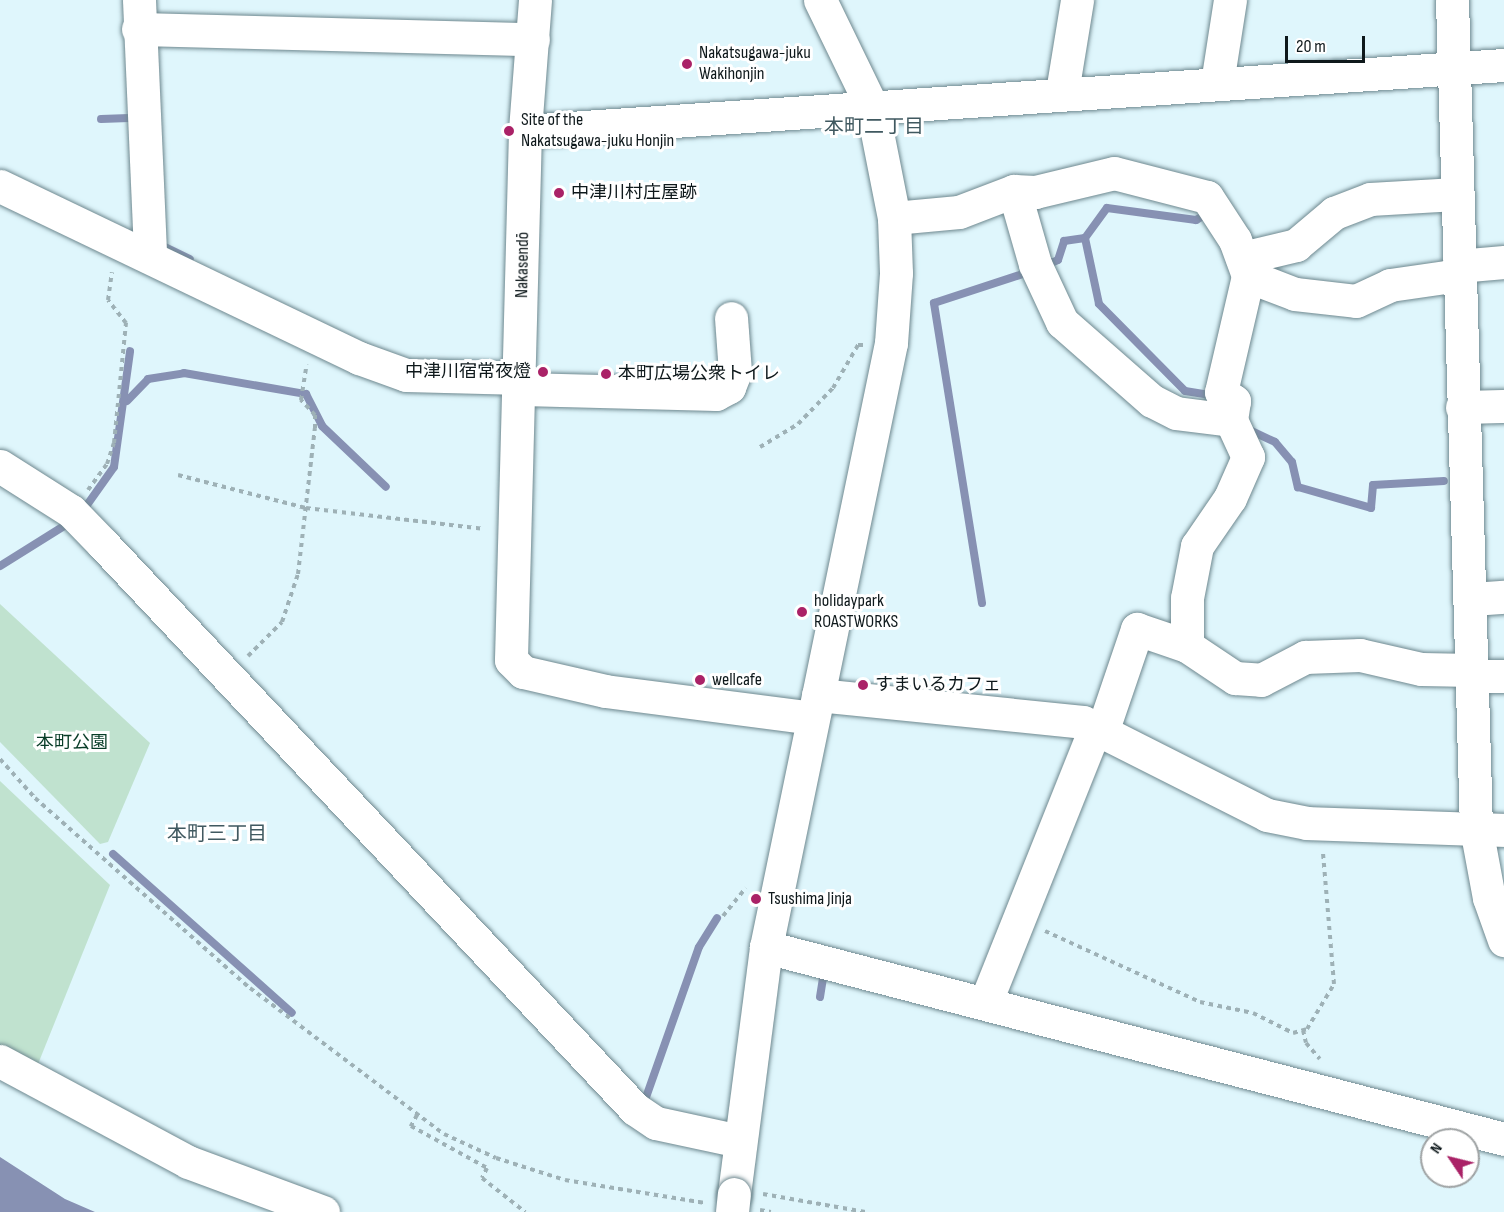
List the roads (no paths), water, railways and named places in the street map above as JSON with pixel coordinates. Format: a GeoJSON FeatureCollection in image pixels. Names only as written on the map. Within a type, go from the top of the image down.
{"type":"FeatureCollection","features":[{"type":"Feature","properties":{"kind":"street","name":"Nakasendō"},"geometry":{"type":"LineString","coordinates":[[535,0],[525,131],[522,383],[512,660],[523,672],[605,691],[815,707],[993,711],[1083,722],[1267,815],[1325,823],[1490,829]]}},
{"type":"Feature","properties":{"kind":"street"},"geometry":{"type":"LineString","coordinates":[[737,1202],[740,1141],[766,947],[891,343],[894,218],[872,107],[820,0]]}},
{"type":"Feature","properties":{"kind":"street"},"geometry":{"type":"LineString","coordinates":[[1062,92],[1077,0]]}},
{"type":"Feature","properties":{"kind":"street"},"geometry":{"type":"LineString","coordinates":[[1217,83],[1230,0]]}},
{"type":"Feature","properties":{"kind":"street"},"geometry":{"type":"LineString","coordinates":[[1452,0],[1462,407],[1472,599],[1484,674],[1490,829],[1489,898],[1504,940]]}},
{"type":"Feature","properties":{"kind":"street"},"geometry":{"type":"LineString","coordinates":[[150,254],[138,14],[533,39]]}},
{"type":"Feature","properties":{"kind":"street"},"geometry":{"type":"LineString","coordinates":[[525,131],[1062,92],[1504,65]]}},
{"type":"Feature","properties":{"kind":"street"},"geometry":{"type":"LineString","coordinates":[[894,218],[959,212],[1014,191],[1035,192],[1114,173],[1135,175],[1207,197],[1245,267],[1295,294],[1356,301],[1390,285],[1504,262]]}},
{"type":"Feature","properties":{"kind":"street"},"geometry":{"type":"LineString","coordinates":[[0,186],[117,242],[150,254],[330,346],[406,375],[716,394],[729,387],[735,372],[731,318]]}},
{"type":"Feature","properties":{"kind":"street"},"geometry":{"type":"LineString","coordinates":[[1014,191],[1037,270],[1062,322],[1152,401],[1176,413],[1232,417]]}},
{"type":"Feature","properties":{"kind":"street"},"geometry":{"type":"LineString","coordinates":[[1245,267],[1296,245],[1334,213],[1370,199],[1456,194]]}},
{"type":"Feature","properties":{"kind":"street"},"geometry":{"type":"LineString","coordinates":[[1187,646],[1186,606],[1197,546],[1230,498],[1248,457],[1232,417],[1234,401],[1221,392],[1245,267]]}},
{"type":"Feature","properties":{"kind":"street"},"geometry":{"type":"LineString","coordinates":[[1462,407],[1504,406]]}},
{"type":"Feature","properties":{"kind":"street"},"geometry":{"type":"LineString","coordinates":[[0,466],[71,512],[229,676],[635,1109],[656,1123],[740,1141]]}},
{"type":"Feature","properties":{"kind":"street"},"geometry":{"type":"LineString","coordinates":[[1472,599],[1504,597]]}},
{"type":"Feature","properties":{"kind":"street"},"geometry":{"type":"LineString","coordinates":[[986,1001],[1015,924],[1098,730],[1137,629],[1187,646],[1235,678],[1261,680],[1305,657],[1360,656],[1421,669],[1484,674]]}},
{"type":"Feature","properties":{"kind":"street"},"geometry":{"type":"LineString","coordinates":[[766,947],[986,1001],[1237,1074],[1504,1139]]}},
{"type":"Feature","properties":{"kind":"street"},"geometry":{"type":"LineString","coordinates":[[0,1061],[64,1098],[188,1161],[323,1212]]}},
{"type":"Feature","properties":{"kind":"water"},"geometry":{"type":"Polygon","coordinates":[[[0,1157],[65,1199],[95,1212],[0,1212],[0,1157]]]}},
{"type":"Feature","properties":{"kind":"waterway"},"geometry":{"type":"LineString","coordinates":[[101,119],[136,118]]}},
{"type":"Feature","properties":{"kind":"waterway"},"geometry":{"type":"LineString","coordinates":[[1085,238],[1107,208],[1196,220],[1207,214]]}},
{"type":"Feature","properties":{"kind":"waterway"},"geometry":{"type":"LineString","coordinates":[[1044,266],[1058,260],[1064,241],[1085,238],[1099,304],[1185,391],[1216,396]]}},
{"type":"Feature","properties":{"kind":"waterway"},"geometry":{"type":"LineString","coordinates":[[161,245],[190,259]]}},
{"type":"Feature","properties":{"kind":"waterway"},"geometry":{"type":"LineString","coordinates":[[982,603],[934,303],[1032,271]]}},
{"type":"Feature","properties":{"kind":"waterway"},"geometry":{"type":"LineString","coordinates":[[82,512],[114,467],[130,351]]}},
{"type":"Feature","properties":{"kind":"waterway"},"geometry":{"type":"LineString","coordinates":[[127,401],[148,379],[184,373],[306,394],[322,426],[386,487]]}},
{"type":"Feature","properties":{"kind":"waterway"},"geometry":{"type":"LineString","coordinates":[[1245,428],[1275,442],[1292,462],[1298,487],[1371,508],[1373,485],[1444,481]]}},
{"type":"Feature","properties":{"kind":"waterway"},"geometry":{"type":"LineString","coordinates":[[0,566],[64,526]]}},
{"type":"Feature","properties":{"kind":"waterway"},"geometry":{"type":"LineString","coordinates":[[113,854],[292,1013]]}},
{"type":"Feature","properties":{"kind":"waterway"},"geometry":{"type":"LineString","coordinates":[[644,1103],[699,947],[717,918]]}},
{"type":"Feature","properties":{"kind":"waterway"},"geometry":{"type":"LineString","coordinates":[[820,997],[824,973]]}},
{"type":"Feature","properties":{"kind":"place","name":"Nakatsugawa-juku Wakihonjin"},"geometry":{"type":"Point","coordinates":[687,64]}},
{"type":"Feature","properties":{"kind":"place","name":"Site of the Nakatsugawa-juku Honjin"},"geometry":{"type":"Point","coordinates":[509,131]}},
{"type":"Feature","properties":{"kind":"place","name":"中津川村庄屋跡"},"geometry":{"type":"Point","coordinates":[559,193]}},
{"type":"Feature","properties":{"kind":"place","name":"中津川宿常夜燈"},"geometry":{"type":"Point","coordinates":[543,372]}},
{"type":"Feature","properties":{"kind":"place","name":"本町広場公衆トイレ"},"geometry":{"type":"Point","coordinates":[606,374]}},
{"type":"Feature","properties":{"kind":"place","name":"holidaypark ROASTWORKS"},"geometry":{"type":"Point","coordinates":[802,612]}},
{"type":"Feature","properties":{"kind":"place","name":"wellcafe"},"geometry":{"type":"Point","coordinates":[700,680]}},
{"type":"Feature","properties":{"kind":"place","name":"すまいるカフェ"},"geometry":{"type":"Point","coordinates":[863,685]}},
{"type":"Feature","properties":{"kind":"place","name":"Tsushima Jinja"},"geometry":{"type":"Point","coordinates":[756,899]}},
{"type":"Feature","properties":{"kind":"district","name":"本町二丁目"},"geometry":{"type":"Point","coordinates":[874,127]}},
{"type":"Feature","properties":{"kind":"district","name":"本町三丁目"},"geometry":{"type":"Point","coordinates":[217,834]}},
{"type":"Feature","properties":{"kind":"park label","name":"本町公園"},"geometry":{"type":"Point","coordinates":[72,743]}}]}
